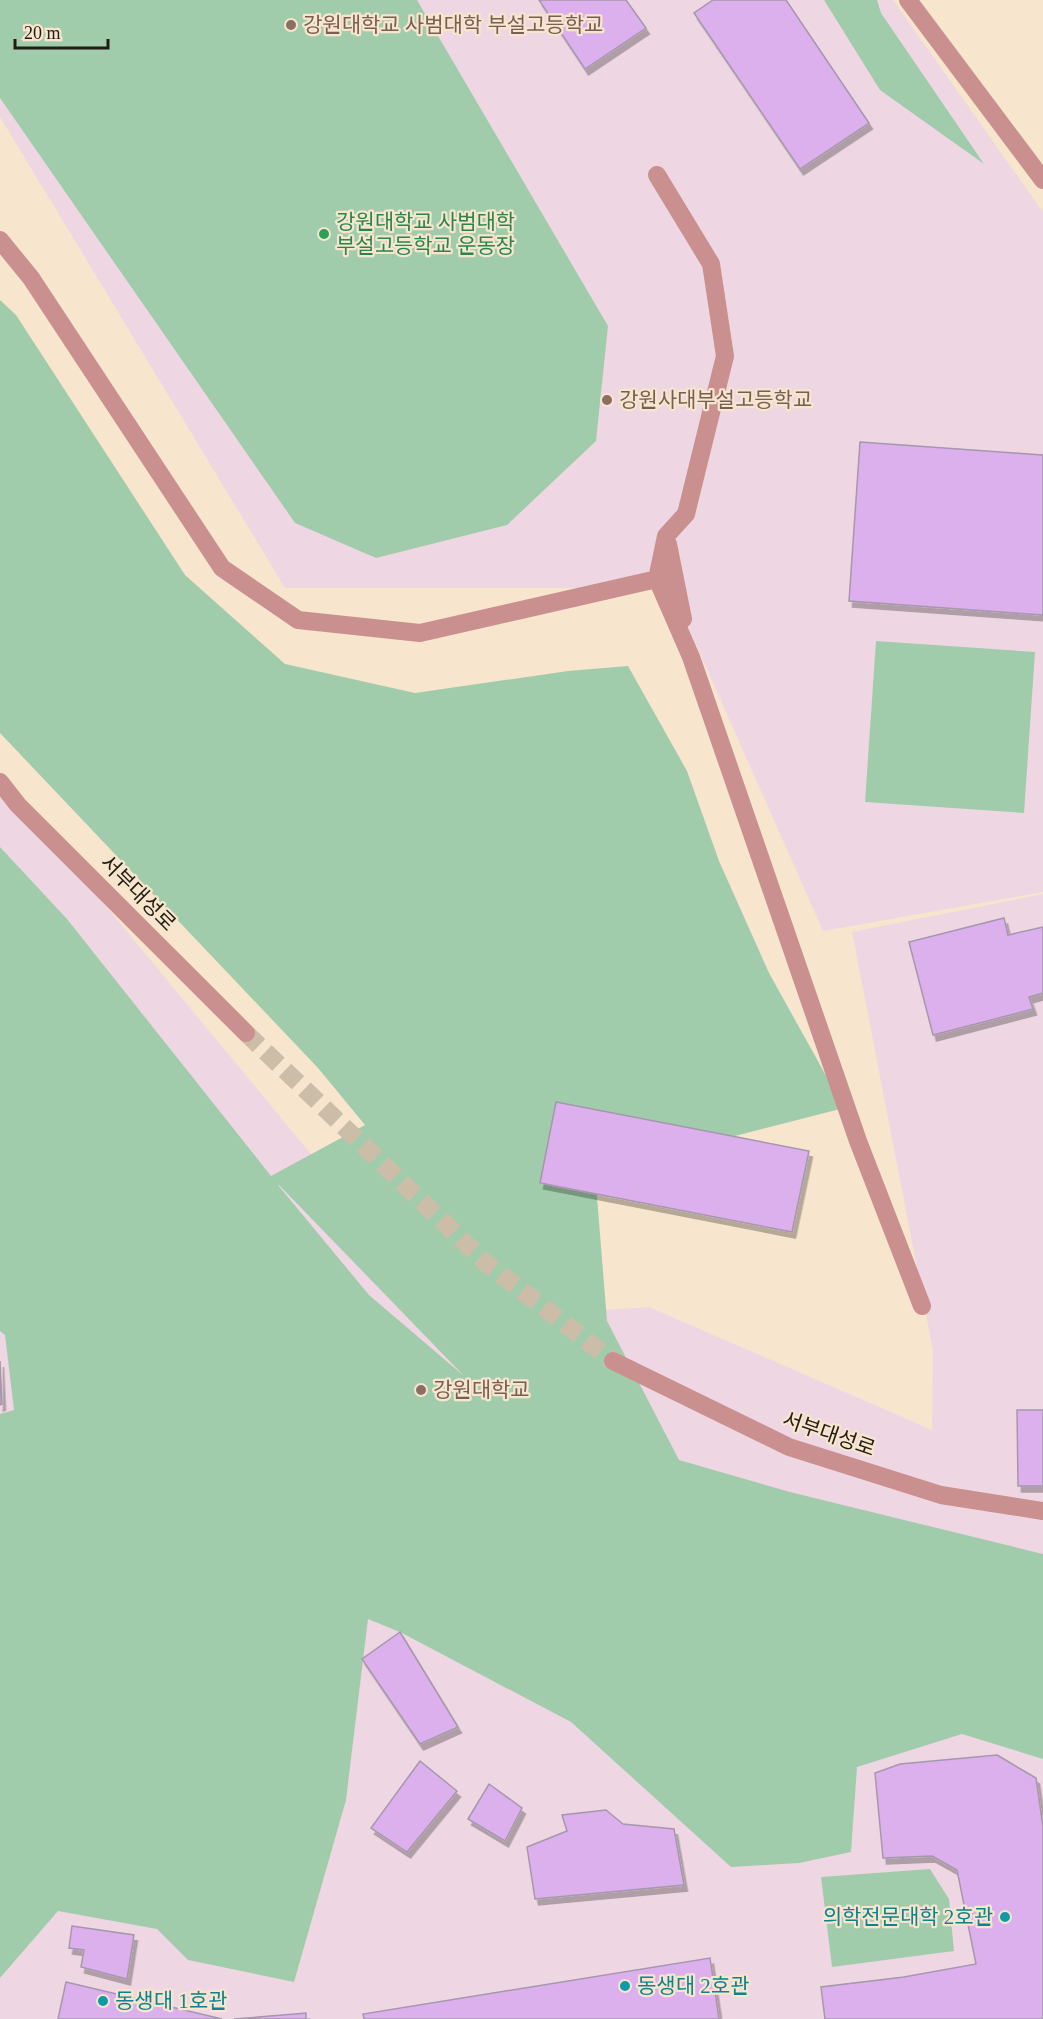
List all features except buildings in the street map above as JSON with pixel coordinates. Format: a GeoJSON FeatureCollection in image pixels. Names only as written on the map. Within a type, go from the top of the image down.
{"type":"FeatureCollection","features":[{"type":"Feature","properties":{"kind":"street"},"geometry":{"type":"LineString","coordinates":[[908,0],[1043,180]]}},
{"type":"Feature","properties":{"kind":"street"},"geometry":{"type":"LineString","coordinates":[[657,175],[711,264],[725,356],[686,514],[666,536],[657,579],[691,657],[858,1141],[922,1306]]}},
{"type":"Feature","properties":{"kind":"street"},"geometry":{"type":"LineString","coordinates":[[0,240],[31,278],[222,568],[298,620],[420,633],[657,579]]}},
{"type":"Feature","properties":{"kind":"street"},"geometry":{"type":"LineString","coordinates":[[666,536],[691,657]]}},
{"type":"Feature","properties":{"kind":"street","name":"서부대성로"},"geometry":{"type":"LineString","coordinates":[[0,782],[18,805],[246,1033]]}},
{"type":"Feature","properties":{"kind":"street","name":"서부대성로"},"geometry":{"type":"LineString","coordinates":[[613,1361],[789,1447],[941,1495],[1043,1510]]}},
{"type":"Feature","properties":{"kind":"shaded area","name":"강원사대부설고등학교"},"geometry":{"type":"Polygon","coordinates":[[[0,0],[893,0],[1043,212],[1043,892],[823,931],[671,588],[285,588],[0,117],[0,0]]]}},
{"type":"Feature","properties":{"kind":"shaded area","name":"강원대학교"},"geometry":{"type":"Polygon","coordinates":[[[0,778],[449,1321],[649,1307],[932,1430],[933,1351],[852,932],[1043,894],[1043,2019],[0,2019],[0,778]]]}},
{"type":"Feature","properties":{"kind":"green space","name":"강원대학교 사범대학 부설고등학교 운동장"},"geometry":{"type":"Polygon","coordinates":[[[0,0],[417,0],[608,326],[596,441],[507,525],[376,558],[295,523],[0,98],[0,0]]]}},
{"type":"Feature","properties":{"kind":"green space"},"geometry":{"type":"Polygon","coordinates":[[[824,0],[877,0],[881,13],[984,164],[880,90],[824,0]]]}},
{"type":"Feature","properties":{"kind":"green space","name":"강원대학교"},"geometry":{"type":"Polygon","coordinates":[[[0,300],[16,315],[185,575],[285,664],[415,693],[568,671],[628,666],[687,771],[719,861],[769,973],[844,1108],[595,1172],[607,1321],[679,1460],[790,1492],[1043,1554],[1043,1759],[962,1734],[857,1767],[851,1852],[799,1863],[731,1867],[571,1722],[400,1632],[368,1619],[346,1800],[294,1982],[188,1960],[157,1929],[58,1911],[0,1978],[0,1414],[14,1410],[5,1335],[0,1331],[0,847],[67,919],[271,1176],[365,1125],[318,1068],[0,733],[0,300]],[[279,1185],[369,1295],[464,1376],[279,1185]]]}},
{"type":"Feature","properties":{"kind":"green space"},"geometry":{"type":"Polygon","coordinates":[[[876,641],[1035,652],[1024,813],[865,802],[876,641]]]}},
{"type":"Feature","properties":{"kind":"green space"},"geometry":{"type":"Polygon","coordinates":[[[930,1869],[949,1899],[954,1951],[832,1967],[821,1877],[930,1869]]]}},
{"type":"Feature","properties":{"kind":"tunnel"},"geometry":{"type":"LineString","coordinates":[[246,1033],[486,1263],[613,1361]]}},
{"type":"Feature","properties":{"kind":"place","name":"강원대학교 사범대학 부설고등학교"},"geometry":{"type":"Point","coordinates":[291,25]}},
{"type":"Feature","properties":{"kind":"place","name":"강원대학교 사범대학 부설고등학교 운동장"},"geometry":{"type":"Point","coordinates":[324,234]}},
{"type":"Feature","properties":{"kind":"place","name":"강원사대부설고등학교"},"geometry":{"type":"Point","coordinates":[607,400]}},
{"type":"Feature","properties":{"kind":"place","name":"강원대학교"},"geometry":{"type":"Point","coordinates":[421,1390]}},
{"type":"Feature","properties":{"kind":"place","name":"의학전문대학 2호관"},"geometry":{"type":"Point","coordinates":[1005,1917]}},
{"type":"Feature","properties":{"kind":"place","name":"동생대 2호관"},"geometry":{"type":"Point","coordinates":[625,1986]}},
{"type":"Feature","properties":{"kind":"place","name":"동생대 1호관"},"geometry":{"type":"Point","coordinates":[103,2001]}}]}
